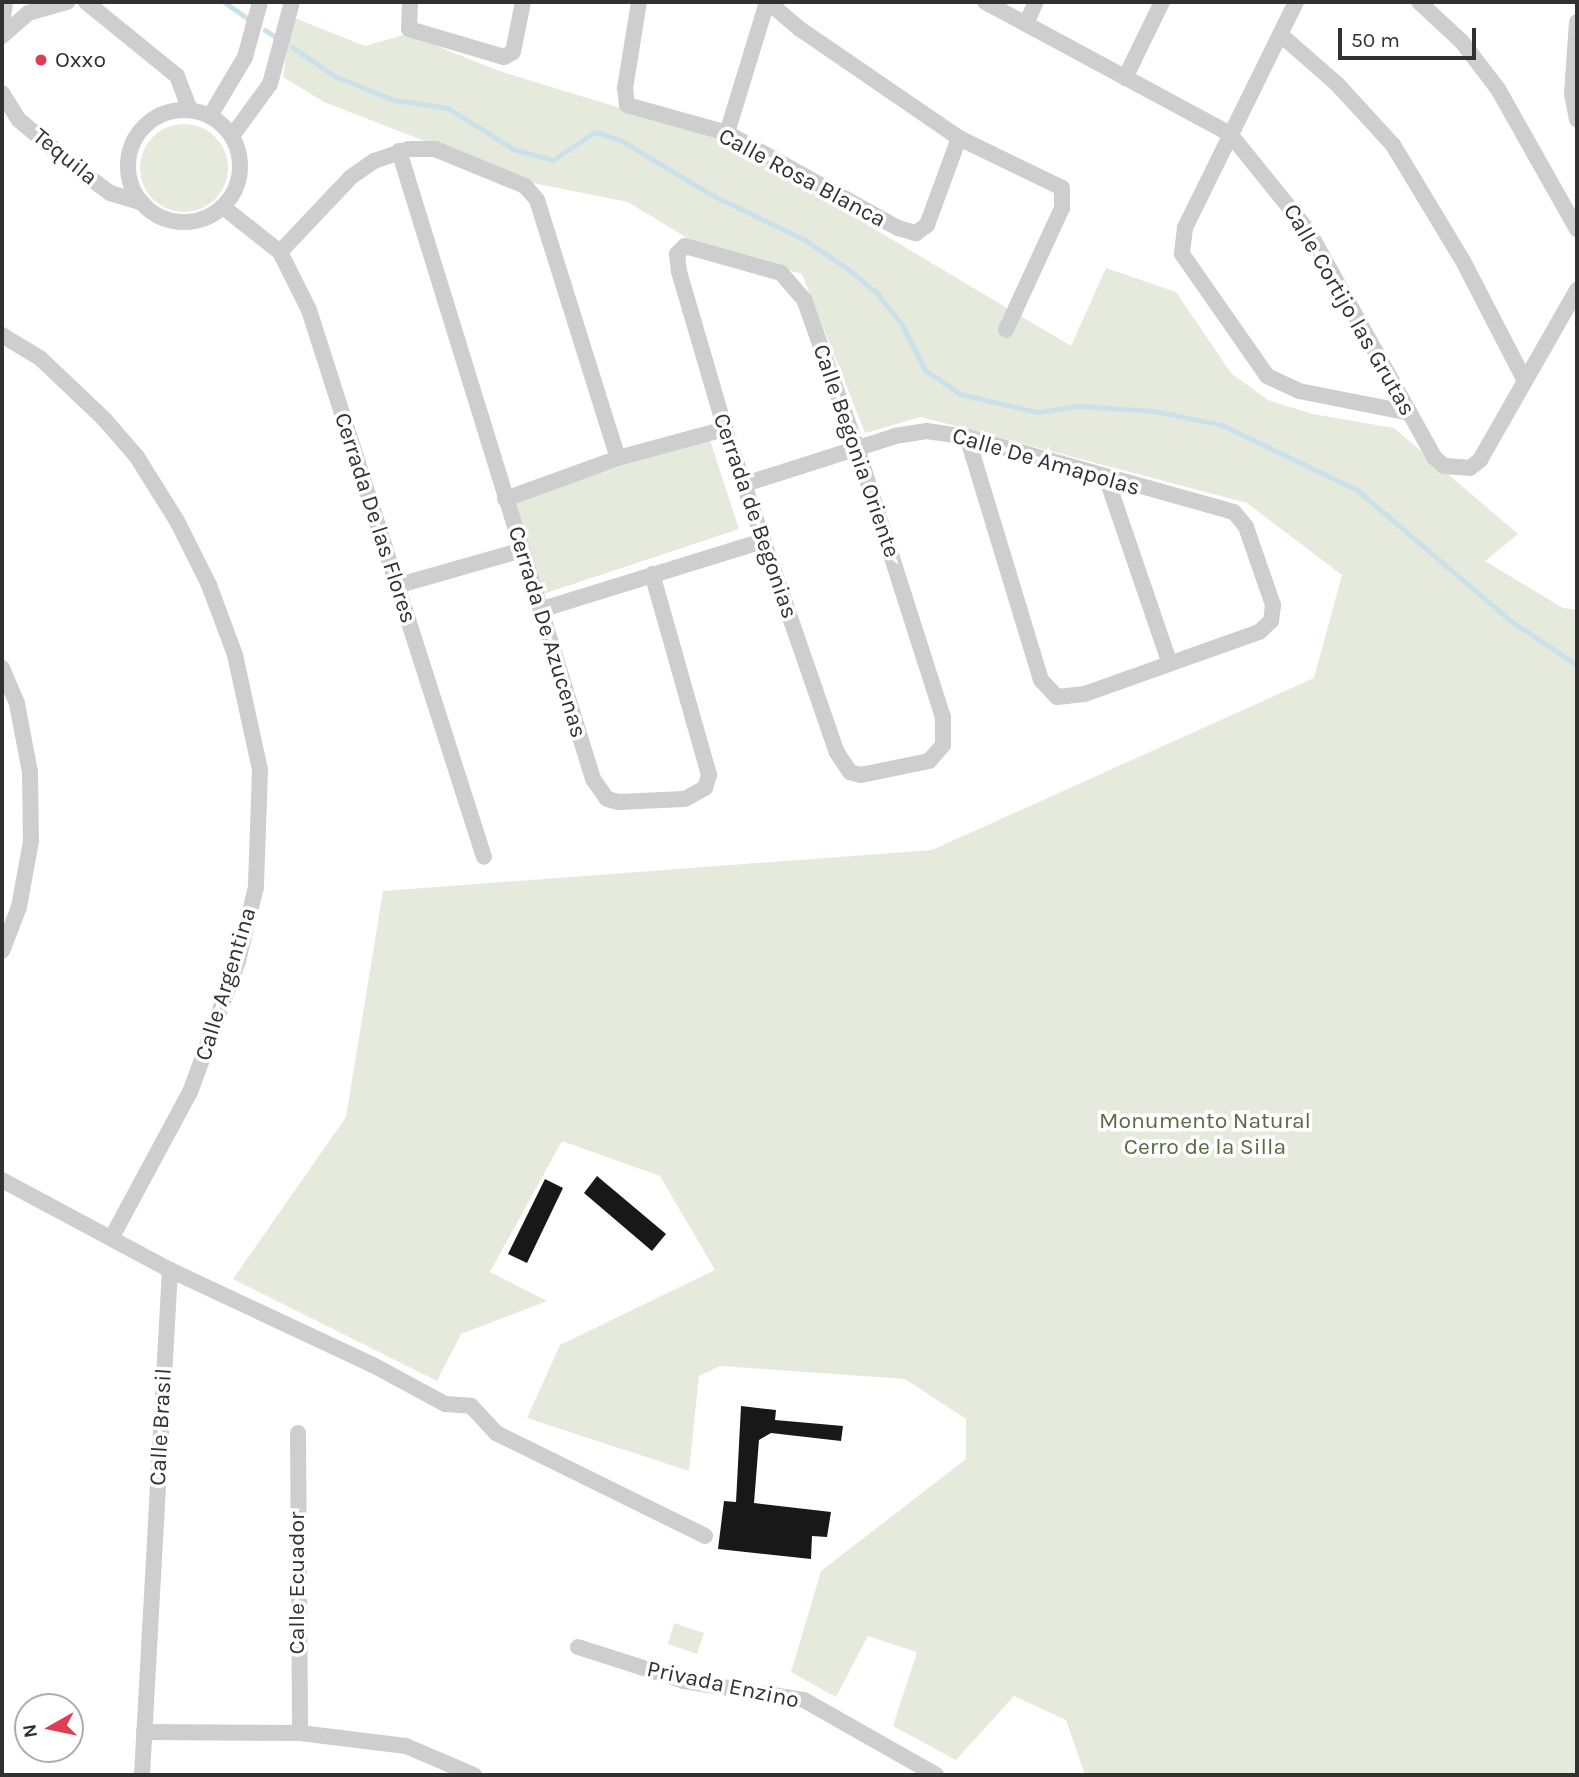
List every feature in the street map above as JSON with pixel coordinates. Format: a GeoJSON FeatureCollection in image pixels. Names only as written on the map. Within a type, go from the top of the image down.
{"type":"FeatureCollection","features":[{"type":"Feature","properties":{"kind":"street"},"geometry":{"type":"LineString","coordinates":[[2,24],[5,2]]}},
{"type":"Feature","properties":{"kind":"street"},"geometry":{"type":"LineString","coordinates":[[2,36],[29,13],[67,2],[86,2],[177,76],[190,110]]}},
{"type":"Feature","properties":{"kind":"street"},"geometry":{"type":"LineString","coordinates":[[210,116],[250,46],[260,2]]}},
{"type":"Feature","properties":{"kind":"street"},"geometry":{"type":"LineString","coordinates":[[232,136],[270,84],[292,2]]}},
{"type":"Feature","properties":{"kind":"street"},"geometry":{"type":"LineString","coordinates":[[410,2],[409,29],[505,57],[513,52],[523,2]]}},
{"type":"Feature","properties":{"kind":"street","name":"Calle Rosa Blanca"},"geometry":{"type":"LineString","coordinates":[[639,2],[625,88],[627,104],[727,133],[898,229],[916,233],[927,225],[959,138]]}},
{"type":"Feature","properties":{"kind":"street"},"geometry":{"type":"LineString","coordinates":[[727,133],[768,2],[800,29],[959,138],[1057,183],[1065,194],[1006,330]]}},
{"type":"Feature","properties":{"kind":"street","name":"Calle Cortijo las Grutas"},"geometry":{"type":"LineString","coordinates":[[985,2],[1230,134],[1308,232],[1434,457],[1457,470],[1480,460],[1523,377]]}},
{"type":"Feature","properties":{"kind":"street"},"geometry":{"type":"LineString","coordinates":[[1026,24],[1036,2]]}},
{"type":"Feature","properties":{"kind":"street"},"geometry":{"type":"LineString","coordinates":[[1125,78],[1162,2]]}},
{"type":"Feature","properties":{"kind":"street"},"geometry":{"type":"LineString","coordinates":[[1296,2],[1185,228],[1182,254],[1267,376],[1299,391],[1410,413]]}},
{"type":"Feature","properties":{"kind":"street"},"geometry":{"type":"LineString","coordinates":[[1419,2],[1462,43],[1498,89],[1577,229]]}},
{"type":"Feature","properties":{"kind":"street"},"geometry":{"type":"LineString","coordinates":[[1577,22],[1572,94],[1577,120]]}},
{"type":"Feature","properties":{"kind":"street"},"geometry":{"type":"LineString","coordinates":[[1281,35],[1337,84],[1393,145],[1463,261],[1523,377]]}},
{"type":"Feature","properties":{"kind":"street","name":"Tequila"},"geometry":{"type":"LineString","coordinates":[[2,93],[19,120],[80,171],[110,193],[142,203]]}},
{"type":"Feature","properties":{"kind":"street"},"geometry":{"type":"LineString","coordinates":[[190,110],[210,116],[232,136],[240,174],[223,208],[211,216],[181,223],[166,220],[142,203],[128,168],[139,132],[170,111],[190,110]]}},
{"type":"Feature","properties":{"kind":"street"},"geometry":{"type":"LineString","coordinates":[[281,252],[351,177],[399,151],[435,149],[526,186],[537,200],[618,458]]}},
{"type":"Feature","properties":{"kind":"street","name":"Cerrada De Azucenas"},"geometry":{"type":"LineString","coordinates":[[399,151],[505,499],[543,609],[599,790],[618,802],[685,799],[705,788],[708,761],[652,575]]}},
{"type":"Feature","properties":{"kind":"street","name":"Cerrada De las Flores"},"geometry":{"type":"LineString","coordinates":[[223,208],[281,252],[309,310],[484,857]]}},
{"type":"Feature","properties":{"kind":"street","name":"Calle Begonia Oriente"},"geometry":{"type":"LineString","coordinates":[[677,254],[685,246],[692,246],[789,278],[804,299],[857,448],[943,718],[943,745],[929,761],[873,775],[850,772]]}},
{"type":"Feature","properties":{"kind":"street","name":"Cerrada de Begonias"},"geometry":{"type":"LineString","coordinates":[[677,254],[725,429],[837,752],[850,772]]}},
{"type":"Feature","properties":{"kind":"street"},"geometry":{"type":"LineString","coordinates":[[1523,377],[1577,290]]}},
{"type":"Feature","properties":{"kind":"street","name":"Calle Argentina"},"geometry":{"type":"LineString","coordinates":[[2,335],[40,358],[105,420],[137,457],[177,521],[209,585],[235,655],[260,770],[256,887],[238,961],[190,1092],[112,1237]]}},
{"type":"Feature","properties":{"kind":"street"},"geometry":{"type":"LineString","coordinates":[[505,499],[618,458],[725,429]]}},
{"type":"Feature","properties":{"kind":"street","name":"Calle De Amapolas"},"geometry":{"type":"LineString","coordinates":[[745,484],[857,448],[927,431],[967,437],[1234,512],[1246,527],[1273,605],[1271,621],[1259,632],[1169,661]]}},
{"type":"Feature","properties":{"kind":"street"},"geometry":{"type":"LineString","coordinates":[[967,437],[1048,690],[1057,697],[1077,696],[1169,661],[1107,477]]}},
{"type":"Feature","properties":{"kind":"street"},"geometry":{"type":"LineString","coordinates":[[543,609],[763,541]]}},
{"type":"Feature","properties":{"kind":"street"},"geometry":{"type":"LineString","coordinates":[[396,586],[522,550]]}},
{"type":"Feature","properties":{"kind":"street"},"geometry":{"type":"LineString","coordinates":[[2,668],[17,704],[30,772],[31,841],[19,907],[2,951]]}},
{"type":"Feature","properties":{"kind":"street"},"geometry":{"type":"LineString","coordinates":[[2,1180],[170,1270],[373,1365],[445,1404],[471,1406],[496,1433],[705,1536]]}},
{"type":"Feature","properties":{"kind":"street","name":"Calle Brasil"},"geometry":{"type":"LineString","coordinates":[[142,1775],[170,1270]]}},
{"type":"Feature","properties":{"kind":"street","name":"Calle Ecuador"},"geometry":{"type":"LineString","coordinates":[[298,1433],[300,1733]]}},
{"type":"Feature","properties":{"kind":"street","name":"Privada Enzino"},"geometry":{"type":"LineString","coordinates":[[578,1647],[684,1681],[804,1700],[936,1775]]}},
{"type":"Feature","properties":{"kind":"street"},"geometry":{"type":"LineString","coordinates":[[144,1732],[300,1733],[406,1746],[474,1775]]}},
{"type":"Feature","properties":{"kind":"green space","name":"Monumento Natural Cerro de la Silla"},"geometry":{"type":"Polygon","coordinates":[[[292,17],[365,46],[407,34],[499,71],[725,140],[1071,346],[1106,268],[1176,292],[1231,373],[1268,400],[1312,414],[1394,428],[1518,534],[1485,561],[1563,608],[1577,610],[1577,1775],[1085,1775],[1066,1720],[1014,1696],[956,1760],[893,1726],[917,1652],[868,1636],[836,1697],[791,1672],[821,1571],[966,1459],[966,1419],[905,1379],[720,1366],[699,1376],[689,1471],[527,1418],[560,1345],[715,1270],[660,1176],[562,1141],[490,1272],[547,1301],[461,1334],[437,1381],[233,1279],[346,1117],[383,891],[932,850],[1314,678],[1342,575],[1247,503],[921,417],[865,433],[802,274],[697,244],[628,202],[533,183],[324,102],[283,77],[292,17]]]}},
{"type":"Feature","properties":{"kind":"green space"},"geometry":{"type":"Polygon","coordinates":[[[175,124],[193,124],[209,131],[221,143],[228,159],[228,177],[221,193],[209,205],[193,212],[175,212],[159,205],[147,193],[140,177],[140,159],[147,143],[159,131],[175,124]]]}},
{"type":"Feature","properties":{"kind":"green space"},"geometry":{"type":"Polygon","coordinates":[[[709,437],[739,529],[543,594],[513,502],[709,437]]]}},
{"type":"Feature","properties":{"kind":"green space"},"geometry":{"type":"Polygon","coordinates":[[[674,1623],[704,1633],[697,1654],[668,1644],[674,1623]]]}},
{"type":"Feature","properties":{"kind":"building"},"geometry":{"type":"Polygon","coordinates":[[[597,1176],[666,1234],[652,1251],[584,1193],[597,1176]]]}},
{"type":"Feature","properties":{"kind":"building"},"geometry":{"type":"Polygon","coordinates":[[[545,1179],[563,1188],[527,1263],[508,1254],[545,1179]]]}},
{"type":"Feature","properties":{"kind":"building"},"geometry":{"type":"Polygon","coordinates":[[[741,1406],[776,1410],[775,1420],[843,1426],[841,1441],[771,1433],[759,1440],[754,1503],[831,1512],[827,1537],[812,1536],[811,1559],[718,1549],[724,1501],[736,1502],[741,1406]]]}},
{"type":"Feature","properties":{"kind":"waterway"},"geometry":{"type":"LineString","coordinates":[[224,2],[247,18]]}},
{"type":"Feature","properties":{"kind":"waterway"},"geometry":{"type":"LineString","coordinates":[[265,30],[274,36]]}},
{"type":"Feature","properties":{"kind":"waterway"},"geometry":{"type":"LineString","coordinates":[[292,47],[336,77],[394,100],[448,108],[513,149],[553,160],[595,132],[622,141],[712,195],[805,240],[848,269],[877,293],[902,325],[925,370],[960,394],[1037,412],[1080,406],[1154,411],[1222,425],[1357,490],[1511,621],[1577,665]]}},
{"type":"Feature","properties":{"kind":"place","name":"Oxxo"},"geometry":{"type":"Point","coordinates":[41,60]}}]}
